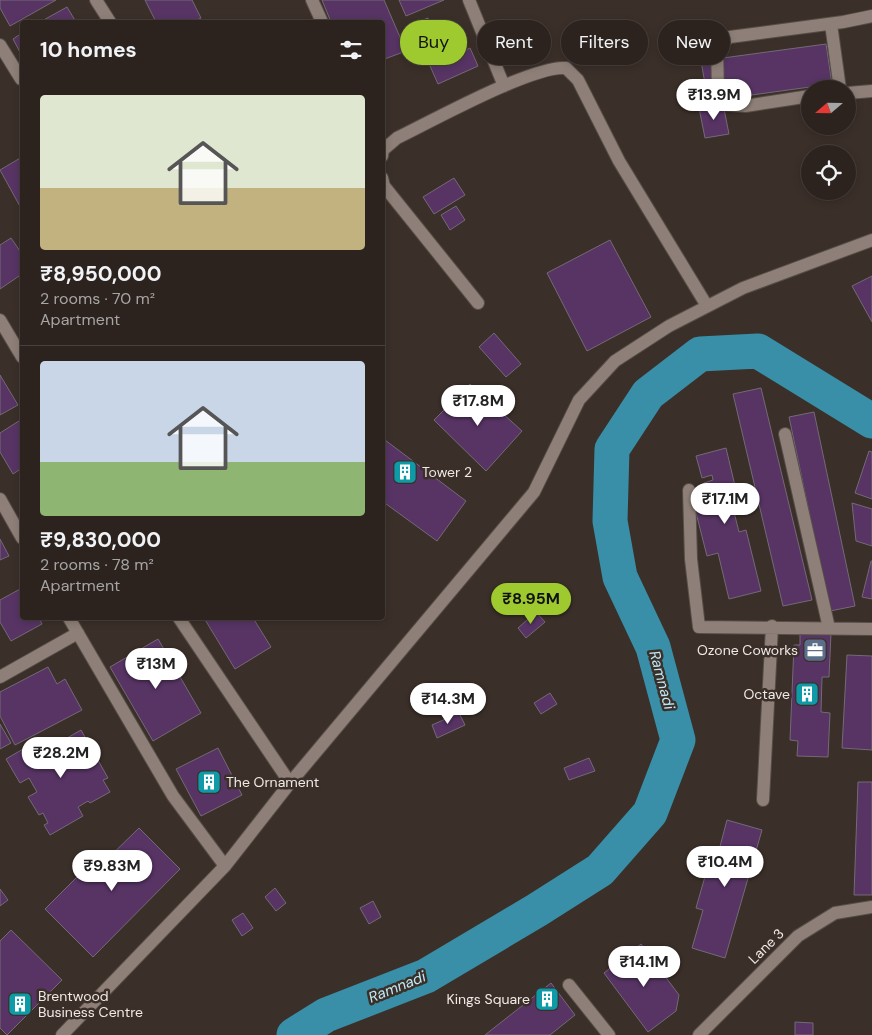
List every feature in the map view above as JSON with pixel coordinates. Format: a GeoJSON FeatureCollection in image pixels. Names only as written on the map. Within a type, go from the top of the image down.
{"type":"FeatureCollection","features":[{"type":"Feature","properties":{"kind":"street"},"geometry":{"type":"LineString","coordinates":[[96,0],[109,20]]}},
{"type":"Feature","properties":{"kind":"street"},"geometry":{"type":"LineString","coordinates":[[312,0],[321,20]]}},
{"type":"Feature","properties":{"kind":"street"},"geometry":{"type":"LineString","coordinates":[[469,0],[504,86]]}},
{"type":"Feature","properties":{"kind":"street"},"geometry":{"type":"LineString","coordinates":[[801,97],[745,106],[728,105],[718,92],[717,46],[730,37],[832,24],[872,16]]}},
{"type":"Feature","properties":{"kind":"street"},"geometry":{"type":"LineString","coordinates":[[832,24],[839,80]]}},
{"type":"Feature","properties":{"kind":"street"},"geometry":{"type":"LineString","coordinates":[[0,45],[20,77]]}},
{"type":"Feature","properties":{"kind":"street"},"geometry":{"type":"LineString","coordinates":[[385,148],[397,138],[504,86],[552,68],[566,68],[578,80],[619,161],[707,306]]}},
{"type":"Feature","properties":{"kind":"street"},"geometry":{"type":"LineString","coordinates":[[856,92],[872,91]]}},
{"type":"Feature","properties":{"kind":"street"},"geometry":{"type":"LineString","coordinates":[[385,187],[478,303]]}},
{"type":"Feature","properties":{"kind":"street"},"geometry":{"type":"LineString","coordinates":[[62,1035],[226,866],[290,783],[534,492],[579,400],[615,361],[668,326],[743,288],[872,240]]}},
{"type":"Feature","properties":{"kind":"street"},"geometry":{"type":"LineString","coordinates":[[0,320],[20,354]]}},
{"type":"Feature","properties":{"kind":"street"},"geometry":{"type":"LineString","coordinates":[[785,434],[829,628]]}},
{"type":"Feature","properties":{"kind":"street"},"geometry":{"type":"LineString","coordinates":[[689,490],[691,559],[699,627],[778,626],[872,629]]}},
{"type":"Feature","properties":{"kind":"street"},"geometry":{"type":"LineString","coordinates":[[0,499],[20,534]]}},
{"type":"Feature","properties":{"kind":"street"},"geometry":{"type":"LineString","coordinates":[[70,620],[173,796],[226,866]]}},
{"type":"Feature","properties":{"kind":"street"},"geometry":{"type":"LineString","coordinates":[[180,620],[290,783]]}},
{"type":"Feature","properties":{"kind":"street"},"geometry":{"type":"LineString","coordinates":[[763,800],[778,626]]}},
{"type":"Feature","properties":{"kind":"street"},"geometry":{"type":"LineString","coordinates":[[0,677],[78,633]]}},
{"type":"Feature","properties":{"kind":"street","name":"Lane 3"},"geometry":{"type":"LineString","coordinates":[[699,1035],[798,936],[835,913],[872,907]]}},
{"type":"Feature","properties":{"kind":"street"},"geometry":{"type":"LineString","coordinates":[[569,985],[608,1035]]}},
{"type":"Feature","properties":{"kind":"building"},"geometry":{"type":"Polygon","coordinates":[[[0,0],[56,0],[10,26],[0,8],[0,0]]]}},
{"type":"Feature","properties":{"kind":"building"},"geometry":{"type":"Polygon","coordinates":[[[145,0],[192,0],[201,18],[197,20],[155,20],[145,0]]]}},
{"type":"Feature","properties":{"kind":"building"},"geometry":{"type":"Polygon","coordinates":[[[322,0],[384,0],[400,37],[400,53],[385,59],[385,20],[330,20],[322,0]]]}},
{"type":"Feature","properties":{"kind":"building"},"geometry":{"type":"Polygon","coordinates":[[[399,0],[444,0],[406,16],[399,0]]]}},
{"type":"Feature","properties":{"kind":"building"},"geometry":{"type":"Polygon","coordinates":[[[67,7],[75,20],[44,20],[67,7]]]}},
{"type":"Feature","properties":{"kind":"building"},"geometry":{"type":"Polygon","coordinates":[[[20,34],[20,52],[13,39],[20,34]]]}},
{"type":"Feature","properties":{"kind":"building"},"geometry":{"type":"Polygon","coordinates":[[[826,44],[831,80],[801,80],[801,88],[708,101],[702,65],[730,65],[730,57],[826,44]]]}},
{"type":"Feature","properties":{"kind":"building"},"geometry":{"type":"Polygon","coordinates":[[[470,48],[478,66],[438,84],[430,65],[467,65],[467,50],[470,48]]]}},
{"type":"Feature","properties":{"kind":"building"},"geometry":{"type":"Polygon","coordinates":[[[723,104],[729,134],[705,138],[699,108],[723,104]]]}},
{"type":"Feature","properties":{"kind":"building"},"geometry":{"type":"Polygon","coordinates":[[[20,158],[20,206],[0,170],[20,158]]]}},
{"type":"Feature","properties":{"kind":"building"},"geometry":{"type":"Polygon","coordinates":[[[454,178],[465,195],[434,214],[423,197],[454,178]]]}},
{"type":"Feature","properties":{"kind":"building"},"geometry":{"type":"Polygon","coordinates":[[[456,206],[465,220],[450,230],[441,215],[456,206]]]}},
{"type":"Feature","properties":{"kind":"building"},"geometry":{"type":"Polygon","coordinates":[[[11,238],[20,251],[20,275],[0,289],[0,245],[11,238]]]}},
{"type":"Feature","properties":{"kind":"building"},"geometry":{"type":"Polygon","coordinates":[[[610,240],[651,317],[587,351],[547,273],[610,240]]]}},
{"type":"Feature","properties":{"kind":"building"},"geometry":{"type":"Polygon","coordinates":[[[872,276],[872,322],[852,286],[872,276]]]}},
{"type":"Feature","properties":{"kind":"building"},"geometry":{"type":"Polygon","coordinates":[[[494,333],[521,364],[506,377],[479,347],[494,333]]]}},
{"type":"Feature","properties":{"kind":"building"},"geometry":{"type":"Polygon","coordinates":[[[0,375],[18,405],[0,415],[0,375]]]}},
{"type":"Feature","properties":{"kind":"building"},"geometry":{"type":"Polygon","coordinates":[[[470,384],[522,431],[486,471],[434,420],[470,384]]]}},
{"type":"Feature","properties":{"kind":"building"},"geometry":{"type":"Polygon","coordinates":[[[761,388],[812,600],[783,606],[733,394],[761,388]]]}},
{"type":"Feature","properties":{"kind":"building"},"geometry":{"type":"Polygon","coordinates":[[[814,412],[855,606],[830,611],[789,417],[814,412]]]}},
{"type":"Feature","properties":{"kind":"building"},"geometry":{"type":"Polygon","coordinates":[[[20,420],[20,469],[13,474],[0,452],[0,433],[20,420]]]}},
{"type":"Feature","properties":{"kind":"building","name":"Tower 2"},"geometry":{"type":"Polygon","coordinates":[[[385,440],[466,501],[437,541],[385,503],[385,440]]]}},
{"type":"Feature","properties":{"kind":"building"},"geometry":{"type":"Polygon","coordinates":[[[726,448],[740,507],[733,508],[739,532],[746,530],[761,591],[729,599],[718,553],[707,556],[692,497],[706,493],[704,483],[713,480],[712,475],[702,478],[696,456],[726,448]]]}},
{"type":"Feature","properties":{"kind":"building"},"geometry":{"type":"Polygon","coordinates":[[[869,451],[872,452],[872,499],[855,493],[869,451]]]}},
{"type":"Feature","properties":{"kind":"building"},"geometry":{"type":"Polygon","coordinates":[[[852,503],[872,509],[872,546],[856,541],[852,503]]]}},
{"type":"Feature","properties":{"kind":"building"},"geometry":{"type":"Polygon","coordinates":[[[0,539],[9,556],[0,560],[0,539]]]}},
{"type":"Feature","properties":{"kind":"building"},"geometry":{"type":"Polygon","coordinates":[[[872,561],[872,599],[862,597],[872,561]]]}},
{"type":"Feature","properties":{"kind":"building"},"geometry":{"type":"Polygon","coordinates":[[[20,589],[20,620],[40,620],[42,624],[11,641],[0,622],[0,600],[20,589]]]}},
{"type":"Feature","properties":{"kind":"building"},"geometry":{"type":"Polygon","coordinates":[[[536,612],[545,622],[526,638],[518,628],[536,612]]]}},
{"type":"Feature","properties":{"kind":"building"},"geometry":{"type":"Polygon","coordinates":[[[205,620],[254,620],[271,647],[235,669],[205,620]]]}},
{"type":"Feature","properties":{"kind":"building","name":"Octave"},"geometry":{"type":"Polygon","coordinates":[[[800,632],[831,633],[829,677],[822,677],[821,712],[830,713],[828,757],[797,756],[798,741],[790,740],[794,645],[800,645],[800,632]]]}},
{"type":"Feature","properties":{"kind":"building"},"geometry":{"type":"Polygon","coordinates":[[[158,639],[201,713],[153,741],[110,667],[158,639]]]}},
{"type":"Feature","properties":{"kind":"building"},"geometry":{"type":"Polygon","coordinates":[[[847,655],[872,656],[872,750],[842,748],[847,655]]]}},
{"type":"Feature","properties":{"kind":"building"},"geometry":{"type":"Polygon","coordinates":[[[48,667],[57,684],[65,679],[82,710],[15,745],[0,716],[0,692],[48,667]]]}},
{"type":"Feature","properties":{"kind":"building"},"geometry":{"type":"Polygon","coordinates":[[[550,693],[557,704],[541,714],[534,703],[550,693]]]}},
{"type":"Feature","properties":{"kind":"building"},"geometry":{"type":"Polygon","coordinates":[[[459,713],[465,725],[437,738],[432,725],[459,713]]]}},
{"type":"Feature","properties":{"kind":"building"},"geometry":{"type":"Polygon","coordinates":[[[0,724],[11,743],[0,749],[0,724]]]}},
{"type":"Feature","properties":{"kind":"building"},"geometry":{"type":"Polygon","coordinates":[[[81,730],[108,778],[103,780],[110,792],[78,807],[83,816],[50,835],[44,825],[48,823],[43,813],[39,815],[28,797],[37,792],[29,778],[20,783],[6,759],[35,742],[41,753],[81,730]]]}},
{"type":"Feature","properties":{"kind":"building","name":"The Ornament"},"geometry":{"type":"Polygon","coordinates":[[[218,748],[242,795],[201,816],[176,769],[218,748]]]}},
{"type":"Feature","properties":{"kind":"building"},"geometry":{"type":"Polygon","coordinates":[[[589,758],[595,771],[569,780],[564,768],[589,758]]]}},
{"type":"Feature","properties":{"kind":"building"},"geometry":{"type":"Polygon","coordinates":[[[858,782],[872,782],[872,895],[854,895],[858,782]]]}},
{"type":"Feature","properties":{"kind":"building"},"geometry":{"type":"Polygon","coordinates":[[[727,820],[762,830],[725,958],[692,948],[703,910],[696,908],[712,852],[718,854],[727,820]]]}},
{"type":"Feature","properties":{"kind":"building"},"geometry":{"type":"Polygon","coordinates":[[[139,828],[180,869],[93,957],[45,909],[92,862],[98,868],[139,828]]]}},
{"type":"Feature","properties":{"kind":"building"},"geometry":{"type":"Polygon","coordinates":[[[275,888],[286,903],[276,911],[265,897],[275,888]]]}},
{"type":"Feature","properties":{"kind":"building"},"geometry":{"type":"Polygon","coordinates":[[[0,889],[8,900],[0,906],[0,889]]]}},
{"type":"Feature","properties":{"kind":"building"},"geometry":{"type":"Polygon","coordinates":[[[373,901],[381,917],[369,924],[360,908],[373,901]]]}},
{"type":"Feature","properties":{"kind":"building"},"geometry":{"type":"Polygon","coordinates":[[[243,913],[253,928],[242,936],[232,920],[243,913]]]}},
{"type":"Feature","properties":{"kind":"building","name":"Brentwood Business Centre"},"geometry":{"type":"Polygon","coordinates":[[[11,930],[62,980],[7,1035],[0,1028],[0,941],[11,930]]]}},
{"type":"Feature","properties":{"kind":"building"},"geometry":{"type":"Polygon","coordinates":[[[641,944],[679,995],[676,1011],[648,1032],[604,973],[641,944]]]}},
{"type":"Feature","properties":{"kind":"building","name":"Kings Square"},"geometry":{"type":"Polygon","coordinates":[[[551,983],[575,1015],[550,1035],[485,1035],[551,983]]]}},
{"type":"Feature","properties":{"kind":"building"},"geometry":{"type":"Polygon","coordinates":[[[795,1022],[813,1023],[813,1035],[795,1035],[795,1022]]]}},
{"type":"Feature","properties":{"kind":"waterway","name":"Ramnadi"},"geometry":{"type":"LineString","coordinates":[[294,1035],[326,1015],[426,976],[537,910],[600,870],[650,813],[678,740],[653,647],[620,577],[610,521],[612,449],[648,394],[700,354],[758,351],[872,421]]}},
{"type":"Feature","properties":{"kind":"place","name":"Tower 2"},"geometry":{"type":"Point","coordinates":[405,472]}},
{"type":"Feature","properties":{"kind":"place","name":"Ozone Coworks"},"geometry":{"type":"Point","coordinates":[815,650]}},
{"type":"Feature","properties":{"kind":"place","name":"Octave"},"geometry":{"type":"Point","coordinates":[807,694]}},
{"type":"Feature","properties":{"kind":"place","name":"The Ornament"},"geometry":{"type":"Point","coordinates":[209,782]}},
{"type":"Feature","properties":{"kind":"place","name":"Kings Square"},"geometry":{"type":"Point","coordinates":[547,999]}},
{"type":"Feature","properties":{"kind":"place","name":"Brentwood Business Centre"},"geometry":{"type":"Point","coordinates":[20,1004]}}]}
